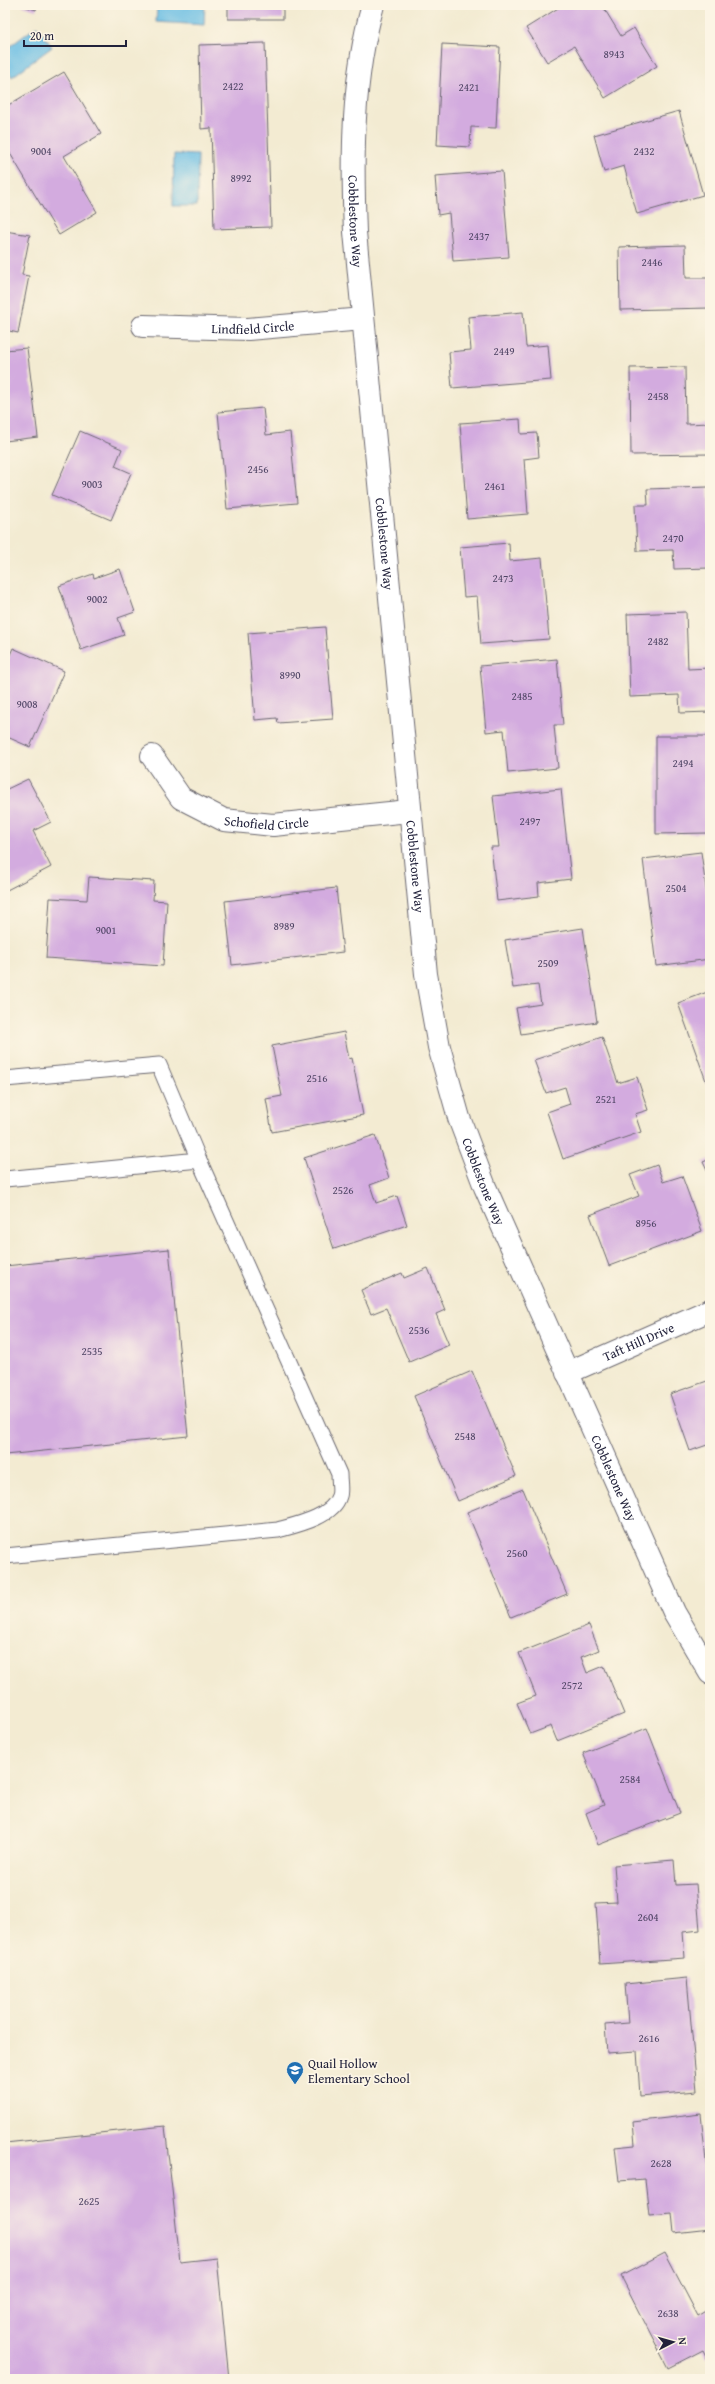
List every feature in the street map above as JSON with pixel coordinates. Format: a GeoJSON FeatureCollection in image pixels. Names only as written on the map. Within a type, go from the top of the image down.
{"type":"FeatureCollection","features":[{"type":"Feature","properties":{"kind":"street","name":"Cobblestone Way"},"geometry":{"type":"LineString","coordinates":[[373,5],[366,30],[356,95],[352,163],[355,232],[409,811],[426,974],[439,1047],[459,1118],[485,1187],[674,1612],[710,1673]]}},
{"type":"Feature","properties":{"kind":"street","name":"Lindfield Circle"},"geometry":{"type":"LineString","coordinates":[[143,326],[248,329],[363,319]]}},
{"type":"Feature","properties":{"kind":"street","name":"Schofield Circle"},"geometry":{"type":"LineString","coordinates":[[152,756],[181,798],[224,820],[273,825],[409,811]]}},
{"type":"Feature","properties":{"kind":"street","name":"Taft Hill Drive"},"geometry":{"type":"LineString","coordinates":[[567,1373],[710,1310]]}},
{"type":"Feature","properties":{"kind":"lane"},"geometry":{"type":"LineString","coordinates":[[5,1079],[160,1065],[199,1160],[339,1474],[340,1496],[332,1508],[308,1521],[278,1530],[5,1556]]}},
{"type":"Feature","properties":{"kind":"lane"},"geometry":{"type":"LineString","coordinates":[[5,1179],[199,1160]]}},
{"type":"Feature","properties":{"kind":"water"},"geometry":{"type":"Polygon","coordinates":[[[157,5],[205,5],[204,25],[156,22],[157,5]]]}},
{"type":"Feature","properties":{"kind":"water"},"geometry":{"type":"Polygon","coordinates":[[[37,26],[52,47],[12,77],[5,66],[5,50],[37,26]]]}},
{"type":"Feature","properties":{"kind":"water"},"geometry":{"type":"Polygon","coordinates":[[[174,154],[198,155],[197,206],[173,206],[174,154]]]}},
{"type":"Feature","properties":{"kind":"building"},"geometry":{"type":"Polygon","coordinates":[[[21,5],[37,5],[36,10],[21,5]]]}},
{"type":"Feature","properties":{"kind":"building"},"geometry":{"type":"Polygon","coordinates":[[[228,5],[283,5],[283,19],[228,19],[228,5]]]}},
{"type":"Feature","properties":{"kind":"building"},"geometry":{"type":"Polygon","coordinates":[[[563,5],[602,5],[621,36],[634,28],[657,66],[605,98],[574,46],[547,62],[526,28],[563,5]]]}},
{"type":"Feature","properties":{"kind":"building"},"geometry":{"type":"Polygon","coordinates":[[[265,43],[271,227],[214,229],[211,128],[201,129],[199,45],[265,43]]]}},
{"type":"Feature","properties":{"kind":"building"},"geometry":{"type":"Polygon","coordinates":[[[442,44],[500,47],[496,128],[471,127],[470,147],[437,145],[442,44]]]}},
{"type":"Feature","properties":{"kind":"building"},"geometry":{"type":"Polygon","coordinates":[[[64,72],[101,134],[64,156],[97,212],[59,235],[5,145],[7,119],[5,107],[64,72]]]}},
{"type":"Feature","properties":{"kind":"building"},"geometry":{"type":"Polygon","coordinates":[[[679,111],[703,195],[637,214],[624,166],[604,172],[594,135],[679,111]]]}},
{"type":"Feature","properties":{"kind":"building"},"geometry":{"type":"Polygon","coordinates":[[[502,171],[509,257],[453,261],[449,213],[438,215],[435,176],[502,171]]]}},
{"type":"Feature","properties":{"kind":"building"},"geometry":{"type":"Polygon","coordinates":[[[5,231],[30,235],[22,275],[29,276],[18,333],[5,330],[5,231]]]}},
{"type":"Feature","properties":{"kind":"building"},"geometry":{"type":"Polygon","coordinates":[[[685,245],[686,278],[710,278],[710,308],[620,310],[619,247],[685,245]]]}},
{"type":"Feature","properties":{"kind":"building"},"geometry":{"type":"Polygon","coordinates":[[[523,312],[526,347],[548,345],[551,380],[452,388],[449,352],[471,350],[468,317],[523,312]]]}},
{"type":"Feature","properties":{"kind":"building"},"geometry":{"type":"Polygon","coordinates":[[[27,348],[38,437],[5,441],[5,350],[27,348]]]}},
{"type":"Feature","properties":{"kind":"building"},"geometry":{"type":"Polygon","coordinates":[[[685,367],[686,424],[710,423],[710,454],[631,455],[630,368],[685,367]]]}},
{"type":"Feature","properties":{"kind":"building"},"geometry":{"type":"Polygon","coordinates":[[[263,408],[266,435],[290,432],[297,503],[227,509],[218,412],[263,408]]]}},
{"type":"Feature","properties":{"kind":"building"},"geometry":{"type":"Polygon","coordinates":[[[520,419],[521,434],[537,433],[539,457],[524,459],[528,514],[467,519],[460,423],[520,419]]]}},
{"type":"Feature","properties":{"kind":"building"},"geometry":{"type":"Polygon","coordinates":[[[80,431],[122,449],[115,466],[131,473],[111,520],[52,495],[80,431]]]}},
{"type":"Feature","properties":{"kind":"building"},"geometry":{"type":"Polygon","coordinates":[[[708,487],[710,568],[674,569],[673,550],[637,551],[635,505],[648,505],[647,489],[708,487]]]}},
{"type":"Feature","properties":{"kind":"building"},"geometry":{"type":"Polygon","coordinates":[[[509,543],[510,561],[542,558],[549,639],[481,644],[477,596],[464,597],[460,547],[509,543]]]}},
{"type":"Feature","properties":{"kind":"building"},"geometry":{"type":"Polygon","coordinates":[[[120,569],[135,612],[118,618],[124,635],[81,650],[59,586],[93,574],[94,578],[120,569]]]}},
{"type":"Feature","properties":{"kind":"building"},"geometry":{"type":"Polygon","coordinates":[[[686,612],[688,669],[710,668],[710,712],[680,713],[679,695],[630,697],[627,614],[686,612]]]}},
{"type":"Feature","properties":{"kind":"building"},"geometry":{"type":"Polygon","coordinates":[[[325,627],[333,719],[278,723],[277,718],[255,720],[248,633],[325,627]]]}},
{"type":"Feature","properties":{"kind":"building"},"geometry":{"type":"Polygon","coordinates":[[[13,648],[64,671],[30,747],[5,736],[5,666],[13,648]]]}},
{"type":"Feature","properties":{"kind":"building"},"geometry":{"type":"Polygon","coordinates":[[[557,659],[563,725],[554,725],[558,768],[508,773],[504,730],[486,732],[480,666],[557,659]]]}},
{"type":"Feature","properties":{"kind":"building"},"geometry":{"type":"Polygon","coordinates":[[[656,736],[710,736],[708,833],[656,834],[656,736]]]}},
{"type":"Feature","properties":{"kind":"building"},"geometry":{"type":"Polygon","coordinates":[[[28,779],[51,822],[33,831],[51,867],[5,891],[5,790],[28,779]]]}},
{"type":"Feature","properties":{"kind":"building"},"geometry":{"type":"Polygon","coordinates":[[[561,789],[571,879],[538,883],[539,896],[497,901],[491,847],[499,847],[493,796],[561,789]]]}},
{"type":"Feature","properties":{"kind":"building"},"geometry":{"type":"Polygon","coordinates":[[[701,852],[710,917],[710,959],[656,966],[643,859],[701,852]]]}},
{"type":"Feature","properties":{"kind":"building"},"geometry":{"type":"Polygon","coordinates":[[[89,877],[154,881],[153,900],[167,901],[163,966],[46,958],[50,898],[87,900],[89,877]]]}},
{"type":"Feature","properties":{"kind":"building"},"geometry":{"type":"Polygon","coordinates":[[[336,888],[343,952],[232,965],[225,901],[336,888]]]}},
{"type":"Feature","properties":{"kind":"building"},"geometry":{"type":"Polygon","coordinates":[[[583,928],[597,1022],[521,1034],[516,1008],[541,1004],[538,985],[513,988],[505,940],[583,928]]]}},
{"type":"Feature","properties":{"kind":"building"},"geometry":{"type":"Polygon","coordinates":[[[710,991],[710,1092],[678,1003],[710,991]]]}},
{"type":"Feature","properties":{"kind":"building"},"geometry":{"type":"Polygon","coordinates":[[[344,1032],[349,1059],[352,1058],[363,1115],[272,1132],[266,1099],[282,1096],[272,1046],[344,1032]]]}},
{"type":"Feature","properties":{"kind":"building"},"geometry":{"type":"Polygon","coordinates":[[[602,1037],[618,1083],[637,1077],[648,1110],[635,1114],[641,1132],[563,1159],[547,1112],[570,1104],[565,1087],[546,1093],[534,1060],[602,1037]]]}},
{"type":"Feature","properties":{"kind":"building"},"geometry":{"type":"Polygon","coordinates":[[[375,1135],[389,1178],[370,1185],[376,1203],[397,1196],[407,1225],[334,1249],[304,1158],[375,1135]]]}},
{"type":"Feature","properties":{"kind":"building"},"geometry":{"type":"Polygon","coordinates":[[[710,1159],[710,1177],[703,1162],[710,1159]]]}},
{"type":"Feature","properties":{"kind":"building"},"geometry":{"type":"Polygon","coordinates":[[[657,1165],[663,1182],[682,1176],[702,1231],[609,1266],[590,1215],[639,1196],[630,1175],[657,1165]]]}},
{"type":"Feature","properties":{"kind":"building"},"geometry":{"type":"Polygon","coordinates":[[[169,1249],[188,1436],[5,1455],[5,1266],[169,1249]]]}},
{"type":"Feature","properties":{"kind":"building"},"geometry":{"type":"Polygon","coordinates":[[[428,1268],[445,1310],[436,1314],[449,1345],[409,1362],[386,1308],[371,1314],[361,1290],[402,1273],[404,1278],[428,1268]]]}},
{"type":"Feature","properties":{"kind":"building"},"geometry":{"type":"Polygon","coordinates":[[[472,1371],[516,1476],[458,1501],[414,1396],[472,1371]]]}},
{"type":"Feature","properties":{"kind":"building"},"geometry":{"type":"Polygon","coordinates":[[[710,1380],[710,1444],[690,1451],[670,1394],[710,1380]]]}},
{"type":"Feature","properties":{"kind":"building"},"geometry":{"type":"Polygon","coordinates":[[[523,1489],[567,1594],[511,1617],[467,1512],[523,1489]]]}},
{"type":"Feature","properties":{"kind":"building"},"geometry":{"type":"Polygon","coordinates":[[[589,1625],[599,1650],[581,1657],[587,1673],[604,1666],[624,1714],[557,1741],[551,1726],[530,1734],[517,1703],[536,1696],[519,1653],[589,1625]]]}},
{"type":"Feature","properties":{"kind":"building"},"geometry":{"type":"Polygon","coordinates":[[[647,1728],[680,1813],[598,1845],[586,1813],[604,1805],[583,1753],[647,1728]]]}},
{"type":"Feature","properties":{"kind":"building"},"geometry":{"type":"Polygon","coordinates":[[[674,1860],[676,1885],[696,1884],[700,1930],[683,1932],[685,1958],[600,1964],[596,1903],[617,1902],[614,1865],[674,1860]]]}},
{"type":"Feature","properties":{"kind":"building"},"geometry":{"type":"Polygon","coordinates":[[[687,1978],[697,2091],[640,2096],[637,2051],[607,2053],[605,2025],[628,2023],[625,1984],[687,1978]]]}},
{"type":"Feature","properties":{"kind":"building"},"geometry":{"type":"Polygon","coordinates":[[[701,2114],[710,2199],[710,2229],[674,2233],[672,2213],[649,2215],[645,2179],[619,2181],[615,2147],[635,2145],[633,2122],[701,2114]]]}},
{"type":"Feature","properties":{"kind":"building"},"geometry":{"type":"Polygon","coordinates":[[[165,2126],[180,2262],[217,2258],[229,2379],[5,2379],[5,2143],[165,2126]]]}},
{"type":"Feature","properties":{"kind":"building"},"geometry":{"type":"Polygon","coordinates":[[[665,2253],[698,2316],[710,2309],[710,2356],[707,2358],[703,2350],[668,2368],[621,2276],[665,2253]]]}},
{"type":"Feature","properties":{"kind":"place","name":"Quail Hollow Elementary School"},"geometry":{"type":"Point","coordinates":[295,2085]}}]}
